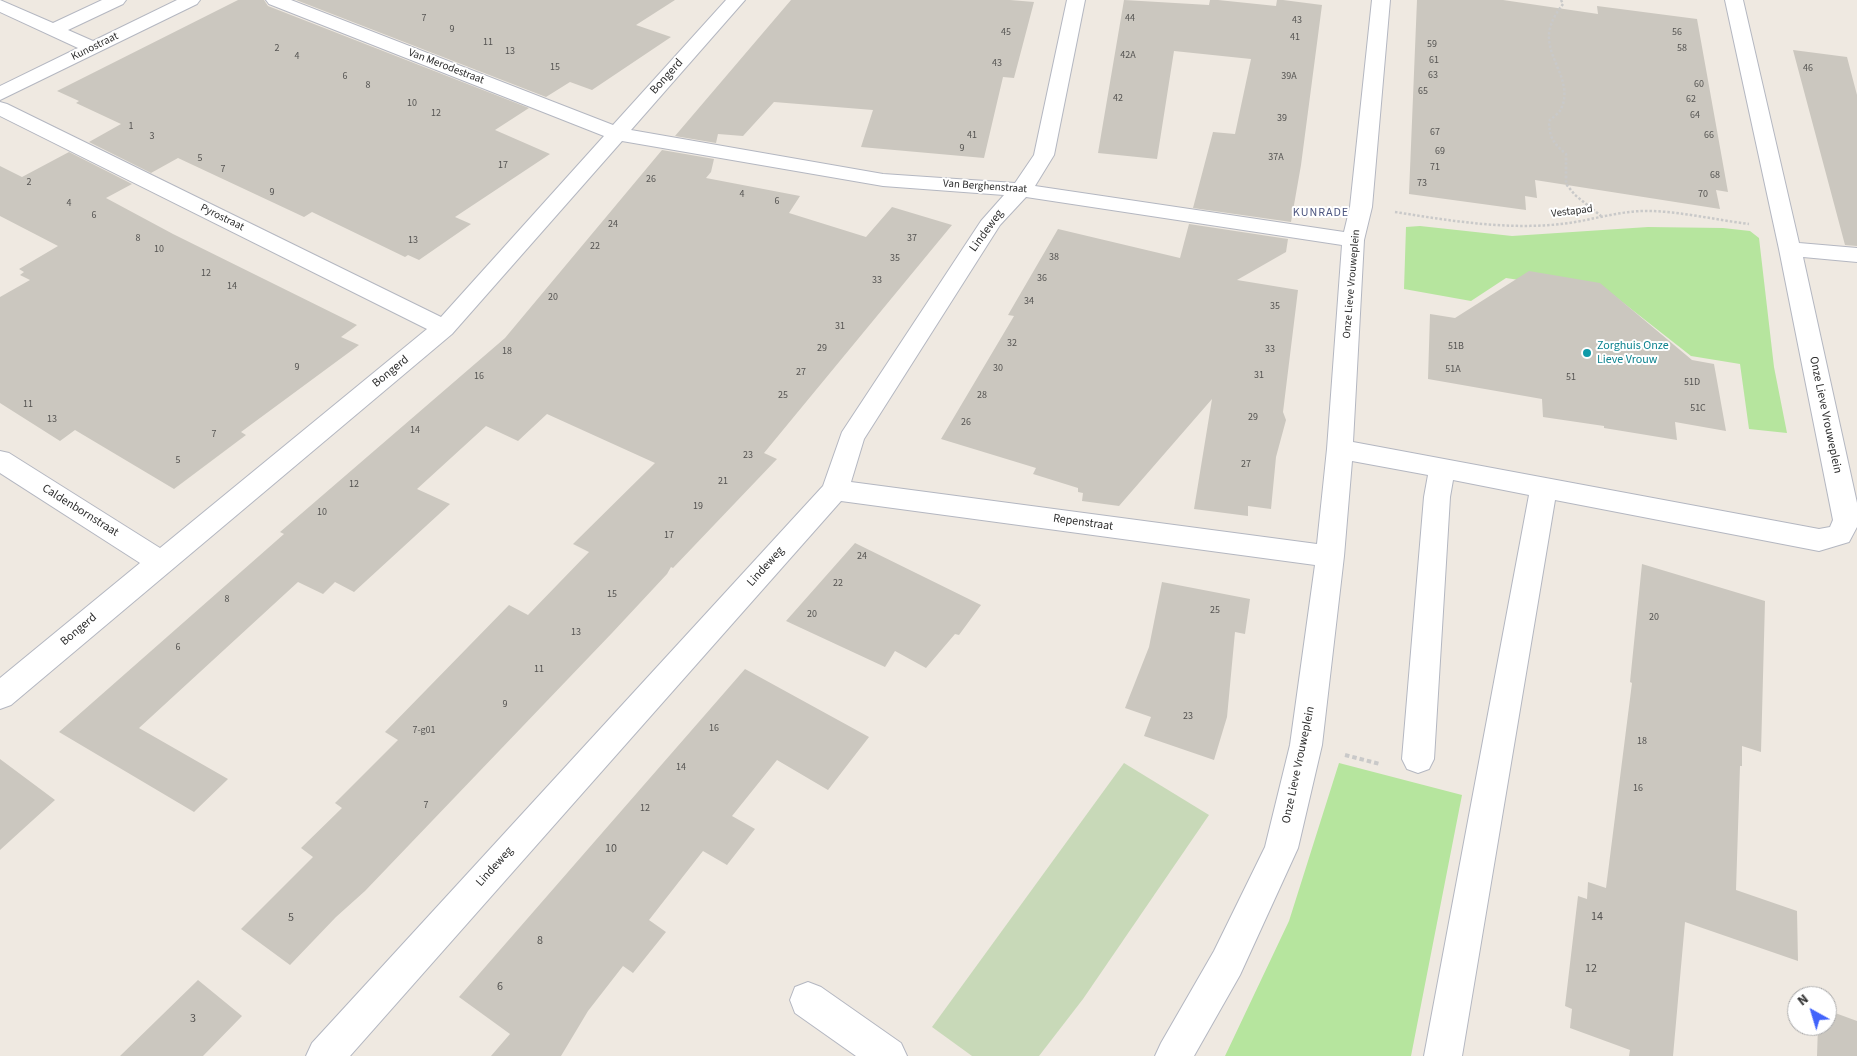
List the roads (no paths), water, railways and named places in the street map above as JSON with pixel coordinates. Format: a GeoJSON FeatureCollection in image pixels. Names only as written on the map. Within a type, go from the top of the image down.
{"type":"FeatureCollection","features":[{"type":"Feature","properties":{"kind":"street"},"geometry":{"type":"LineString","coordinates":[[54,29],[117,0]]}},
{"type":"Feature","properties":{"kind":"street","name":"Kunostraat"},"geometry":{"type":"LineString","coordinates":[[0,94],[191,0]]}},
{"type":"Feature","properties":{"kind":"street","name":"Van Merodestraat"},"geometry":{"type":"LineString","coordinates":[[275,0],[617,134]]}},
{"type":"Feature","properties":{"kind":"street","name":"Bongerd"},"geometry":{"type":"LineString","coordinates":[[0,696],[444,328],[736,0]]}},
{"type":"Feature","properties":{"kind":"street","name":"Lindeweg"},"geometry":{"type":"LineString","coordinates":[[325,1056],[835,490],[851,438],[992,221],[1022,190],[1044,155],[1076,0]]}},
{"type":"Feature","properties":{"kind":"street","name":"Onze Lieve Vrouweplein"},"geometry":{"type":"LineString","coordinates":[[1174,1056],[1227,963],[1281,848],[1306,745],[1330,556],[1340,450],[1353,240],[1361,207],[1381,0]]}},
{"type":"Feature","properties":{"kind":"street","name":"Onze Lieve Vrouweplein"},"geometry":{"type":"LineString","coordinates":[[1340,450],[1819,540],[1839,535],[1846,520],[1734,0]]}},
{"type":"Feature","properties":{"kind":"street"},"geometry":{"type":"LineString","coordinates":[[0,5],[92,48]]}},
{"type":"Feature","properties":{"kind":"street","name":"Pyrostraat"},"geometry":{"type":"LineString","coordinates":[[0,108],[444,328]]}},
{"type":"Feature","properties":{"kind":"street","name":"Van Berghenstraat"},"geometry":{"type":"LineString","coordinates":[[617,134],[883,180],[1022,190],[1353,240]]}},
{"type":"Feature","properties":{"kind":"street"},"geometry":{"type":"LineString","coordinates":[[1787,239],[1857,255]]}},
{"type":"Feature","properties":{"kind":"street","name":"Caldenbornstraat"},"geometry":{"type":"LineString","coordinates":[[0,460],[160,562]]}},
{"type":"Feature","properties":{"kind":"street"},"geometry":{"type":"LineString","coordinates":[[1418,759],[1437,497],[1442,469]]}},
{"type":"Feature","properties":{"kind":"street"},"geometry":{"type":"LineString","coordinates":[[1443,1056],[1543,489]]}},
{"type":"Feature","properties":{"kind":"street","name":"Repenstraat"},"geometry":{"type":"LineString","coordinates":[[835,490],[1330,556]]}},
{"type":"Feature","properties":{"kind":"street"},"geometry":{"type":"LineString","coordinates":[[808,1000],[888,1056]]}},
{"type":"Feature","properties":{"kind":"place","name":"Zorghuis Onze Lieve Vrouw"},"geometry":{"type":"Point","coordinates":[1587,353]}},
{"type":"Feature","properties":{"kind":"district","name":"KUNRADE"},"geometry":{"type":"Point","coordinates":[1321,213]}}]}
